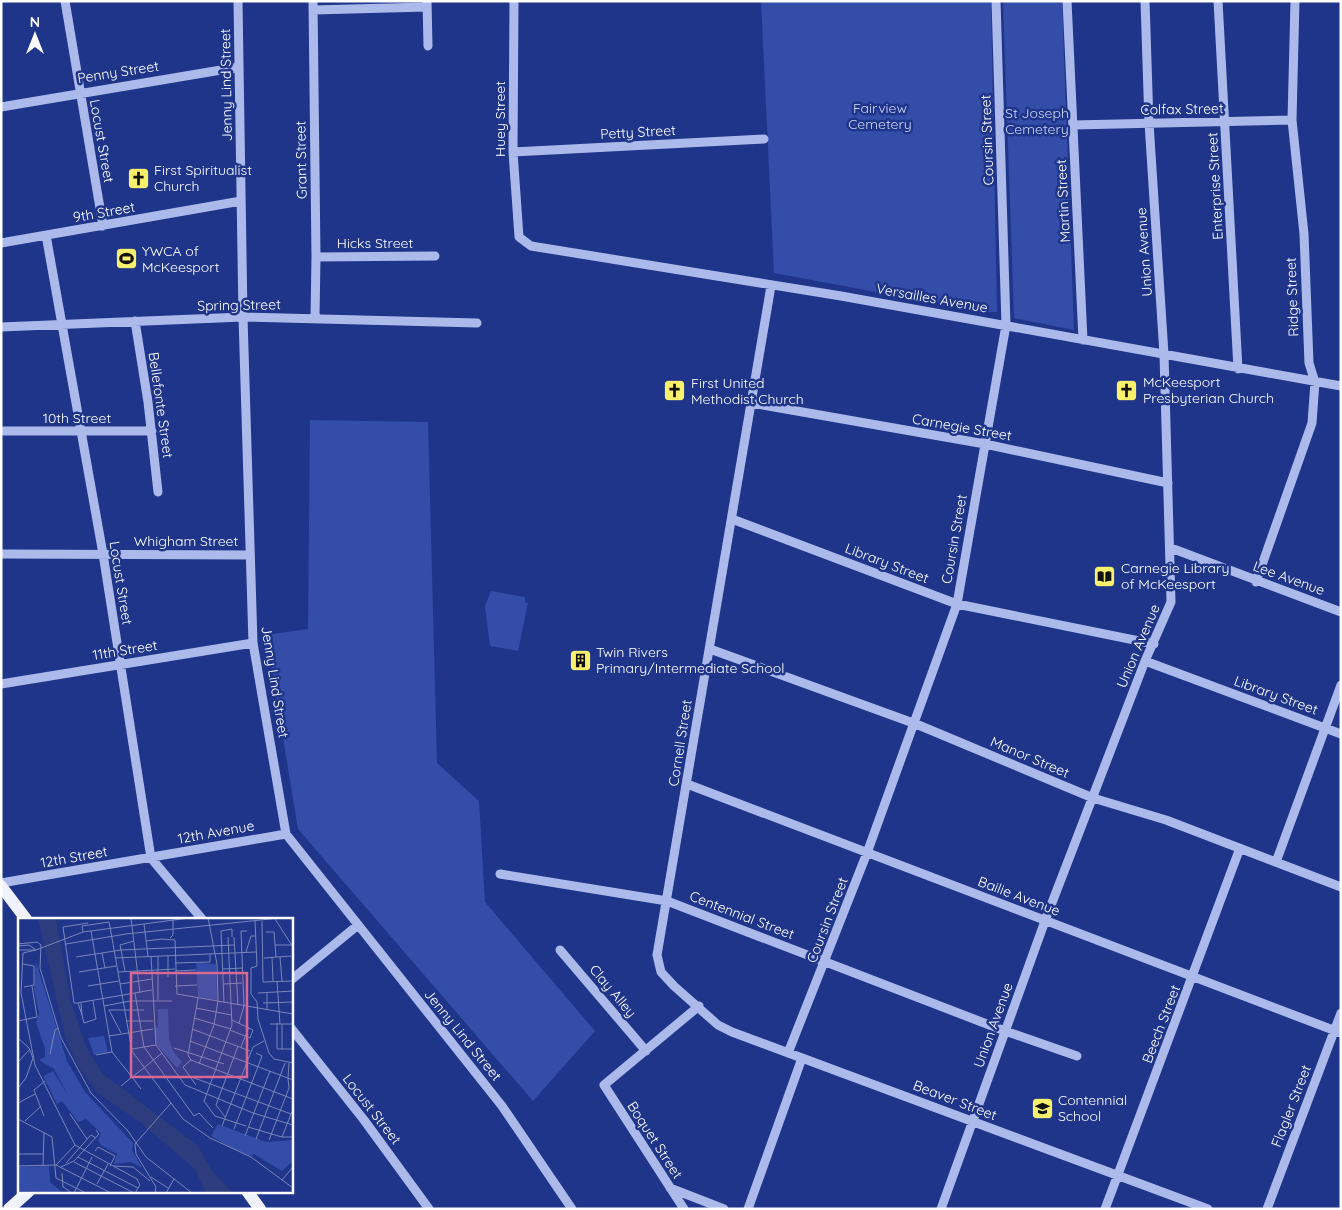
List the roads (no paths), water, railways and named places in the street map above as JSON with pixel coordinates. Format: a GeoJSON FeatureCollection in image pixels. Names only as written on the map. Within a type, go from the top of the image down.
{"type":"FeatureCollection","features":[{"type":"Feature","properties":{"kind":"main road"},"geometry":{"type":"LineString","coordinates":[[1,885],[25,918]]}},
{"type":"Feature","properties":{"kind":"main road"},"geometry":{"type":"LineString","coordinates":[[1,1200],[8,1209],[28,1192]]}},
{"type":"Feature","properties":{"kind":"main road"},"geometry":{"type":"LineString","coordinates":[[248,1192],[260,1209]]}},
{"type":"Feature","properties":{"kind":"street","name":"Locust Street"},"geometry":{"type":"LineString","coordinates":[[65,1],[103,226]]}},
{"type":"Feature","properties":{"kind":"street","name":"Jenny Lind Street"},"geometry":{"type":"LineString","coordinates":[[238,1],[243,317],[253,643],[286,834],[502,1106],[572,1209]]}},
{"type":"Feature","properties":{"kind":"street","name":"Huey Street"},"geometry":{"type":"LineString","coordinates":[[514,1],[514,152],[516,222],[519,237]]}},
{"type":"Feature","properties":{"kind":"street","name":"Coursin Street"},"geometry":{"type":"LineString","coordinates":[[788,1053],[916,724],[957,604],[1006,325],[996,1]]}},
{"type":"Feature","properties":{"kind":"street","name":"Martin Street"},"geometry":{"type":"LineString","coordinates":[[1068,1],[1083,340]]}},
{"type":"Feature","properties":{"kind":"street","name":"Union Avenue"},"geometry":{"type":"LineString","coordinates":[[941,1209],[1045,921],[1145,661],[1171,602],[1171,548],[1164,354],[1149,123],[1145,1]]}},
{"type":"Feature","properties":{"kind":"street","name":"Enterprise Street"},"geometry":{"type":"LineString","coordinates":[[1218,1],[1238,369]]}},
{"type":"Feature","properties":{"kind":"street","name":"Ridge Street"},"geometry":{"type":"LineString","coordinates":[[1256,582],[1312,423],[1315,382],[1309,363],[1304,234],[1292,120],[1295,1]]}},
{"type":"Feature","properties":{"kind":"street"},"geometry":{"type":"LineString","coordinates":[[313,6],[427,4],[428,46]]}},
{"type":"Feature","properties":{"kind":"street","name":"Grant Street"},"geometry":{"type":"LineString","coordinates":[[313,6],[316,257],[314,318]]}},
{"type":"Feature","properties":{"kind":"street","name":"Penny Street"},"geometry":{"type":"LineString","coordinates":[[1,107],[80,92],[239,67]]}},
{"type":"Feature","properties":{"kind":"street","name":"Colfax Street"},"geometry":{"type":"LineString","coordinates":[[1073,125],[1292,120]]}},
{"type":"Feature","properties":{"kind":"street","name":"Petty Street"},"geometry":{"type":"LineString","coordinates":[[514,152],[764,139]]}},
{"type":"Feature","properties":{"kind":"street","name":"9th Street"},"geometry":{"type":"LineString","coordinates":[[1,242],[241,202]]}},
{"type":"Feature","properties":{"kind":"street","name":"Locust Street"},"geometry":{"type":"LineString","coordinates":[[46,236],[103,554],[119,665],[151,858]]}},
{"type":"Feature","properties":{"kind":"street","name":"Versailles Avenue"},"geometry":{"type":"LineString","coordinates":[[519,237],[531,246],[1006,325],[1238,369],[1341,386]]}},
{"type":"Feature","properties":{"kind":"street","name":"Hicks Street"},"geometry":{"type":"LineString","coordinates":[[316,257],[435,256]]}},
{"type":"Feature","properties":{"kind":"street","name":"Cornell Street"},"geometry":{"type":"LineString","coordinates":[[699,1006],[661,972],[657,955],[771,286]]}},
{"type":"Feature","properties":{"kind":"street","name":"Spring Street"},"geometry":{"type":"LineString","coordinates":[[1,327],[243,317],[476,323]]}},
{"type":"Feature","properties":{"kind":"street","name":"Bellefonte Street"},"geometry":{"type":"LineString","coordinates":[[135,321],[152,431],[158,492]]}},
{"type":"Feature","properties":{"kind":"street","name":"Carnegie Street"},"geometry":{"type":"LineString","coordinates":[[751,403],[985,444],[1168,483]]}},
{"type":"Feature","properties":{"kind":"street","name":"10th Street"},"geometry":{"type":"LineString","coordinates":[[1,431],[152,431]]}},
{"type":"Feature","properties":{"kind":"street","name":"Library Street"},"geometry":{"type":"LineString","coordinates":[[732,519],[957,604],[1154,644]]}},
{"type":"Feature","properties":{"kind":"street","name":"Lee Avenue"},"geometry":{"type":"LineString","coordinates":[[1171,548],[1256,582],[1341,612]]}},
{"type":"Feature","properties":{"kind":"street","name":"Whigham Street"},"geometry":{"type":"LineString","coordinates":[[1,554],[250,555]]}},
{"type":"Feature","properties":{"kind":"street","name":"11th Street"},"geometry":{"type":"LineString","coordinates":[[1,684],[253,643]]}},
{"type":"Feature","properties":{"kind":"street","name":"Manor Street"},"geometry":{"type":"LineString","coordinates":[[710,649],[916,724],[1093,798],[1166,820],[1341,887]]}},
{"type":"Feature","properties":{"kind":"street","name":"Library Street"},"geometry":{"type":"LineString","coordinates":[[1145,661],[1341,734]]}},
{"type":"Feature","properties":{"kind":"street"},"geometry":{"type":"LineString","coordinates":[[1276,862],[1341,684]]}},
{"type":"Feature","properties":{"kind":"street","name":"Bailie Avenue"},"geometry":{"type":"LineString","coordinates":[[687,784],[1338,1032]]}},
{"type":"Feature","properties":{"kind":"street","name":"12th Avenue"},"geometry":{"type":"LineString","coordinates":[[151,858],[286,834]]}},
{"type":"Feature","properties":{"kind":"street","name":"Beech Street"},"geometry":{"type":"LineString","coordinates":[[1105,1209],[1193,978],[1240,848]]}},
{"type":"Feature","properties":{"kind":"street"},"geometry":{"type":"LineString","coordinates":[[151,858],[201,918]]}},
{"type":"Feature","properties":{"kind":"street","name":"12th Street"},"geometry":{"type":"LineString","coordinates":[[1,885],[151,858]]}},
{"type":"Feature","properties":{"kind":"street","name":"Centennial Street"},"geometry":{"type":"LineString","coordinates":[[500,874],[667,901],[1005,1031],[1077,1056]]}},
{"type":"Feature","properties":{"kind":"street"},"geometry":{"type":"LineString","coordinates":[[292,979],[358,925]]}},
{"type":"Feature","properties":{"kind":"street","name":"Clay Alley"},"geometry":{"type":"LineString","coordinates":[[560,950],[646,1051]]}},
{"type":"Feature","properties":{"kind":"street"},"geometry":{"type":"LineString","coordinates":[[646,1051],[699,1006]]}},
{"type":"Feature","properties":{"kind":"street","name":"Beaver Street"},"geometry":{"type":"LineString","coordinates":[[699,1006],[718,1025],[788,1053],[1208,1209]]}},
{"type":"Feature","properties":{"kind":"street","name":"Flagler Street"},"geometry":{"type":"LineString","coordinates":[[1267,1209],[1338,1032],[1341,1013]]}},
{"type":"Feature","properties":{"kind":"street","name":"Locust Street"},"geometry":{"type":"LineString","coordinates":[[292,1029],[364,1120],[429,1209]]}},
{"type":"Feature","properties":{"kind":"street","name":"Boquet Street"},"geometry":{"type":"LineString","coordinates":[[646,1051],[604,1085],[684,1209]]}},
{"type":"Feature","properties":{"kind":"street"},"geometry":{"type":"LineString","coordinates":[[748,1209],[802,1058]]}},
{"type":"Feature","properties":{"kind":"street"},"geometry":{"type":"LineString","coordinates":[[670,1188],[724,1209]]}},
{"type":"Feature","properties":{"kind":"place","name":"First Spiritualist Church"},"geometry":{"type":"Point","coordinates":[138,178]}},
{"type":"Feature","properties":{"kind":"place","name":"YWCA of McKeesport"},"geometry":{"type":"Point","coordinates":[126,259]}},
{"type":"Feature","properties":{"kind":"place","name":"McKeesport Presbyterian Church"},"geometry":{"type":"Point","coordinates":[1127,390]}},
{"type":"Feature","properties":{"kind":"place","name":"First United Methodist Church"},"geometry":{"type":"Point","coordinates":[675,391]}},
{"type":"Feature","properties":{"kind":"place","name":"Carnegie Library of McKeesport"},"geometry":{"type":"Point","coordinates":[1105,576]}},
{"type":"Feature","properties":{"kind":"place","name":"Twin Rivers Primary/Intermediate School"},"geometry":{"type":"Point","coordinates":[580,660]}},
{"type":"Feature","properties":{"kind":"place","name":"Contennial School"},"geometry":{"type":"Point","coordinates":[1042,1108]}},
{"type":"Feature","properties":{"kind":"park label","name":"Fairview Cemetery"},"geometry":{"type":"Point","coordinates":[880,116]}},
{"type":"Feature","properties":{"kind":"park label","name":"St Joseph Cemetery"},"geometry":{"type":"Point","coordinates":[1037,122]}}]}
